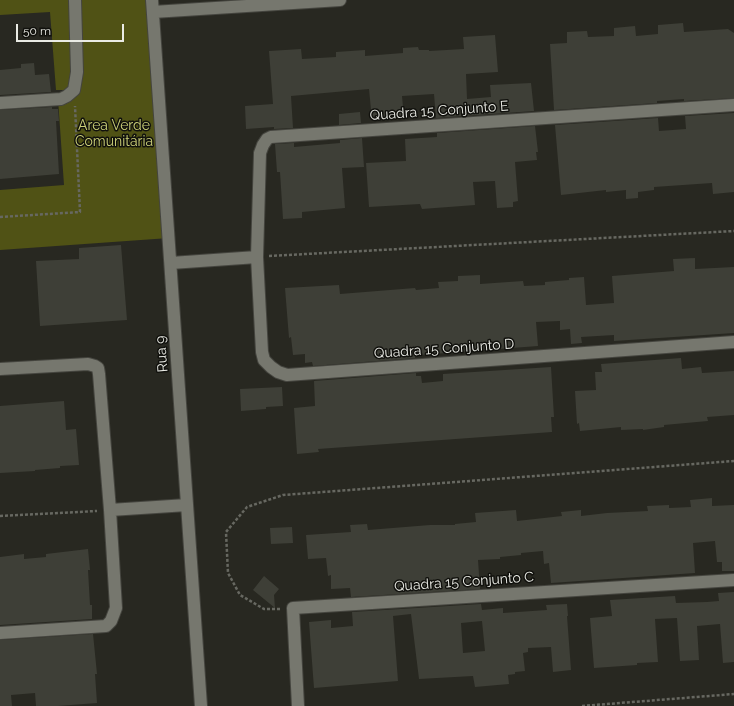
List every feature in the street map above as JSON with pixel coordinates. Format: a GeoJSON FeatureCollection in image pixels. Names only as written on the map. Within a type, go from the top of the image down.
{"type":"FeatureCollection","features":[{"type":"Feature","properties":{"kind":"street"},"geometry":{"type":"LineString","coordinates":[[0,103],[61,99],[74,90],[77,72],[75,0]]}},
{"type":"Feature","properties":{"kind":"street"},"geometry":{"type":"LineString","coordinates":[[153,6],[340,0]]}},
{"type":"Feature","properties":{"kind":"street","name":"Rua 9"},"geometry":{"type":"LineString","coordinates":[[153,6],[201,706]]}},
{"type":"Feature","properties":{"kind":"street","name":"Quadra 15 Conjunto E"},"geometry":{"type":"LineString","coordinates":[[257,257],[260,153],[263,144],[271,137],[734,105]]}},
{"type":"Feature","properties":{"kind":"street"},"geometry":{"type":"LineString","coordinates":[[171,263],[257,257]]}},
{"type":"Feature","properties":{"kind":"street","name":"Quadra 15 Conjunto D"},"geometry":{"type":"LineString","coordinates":[[257,257],[262,352],[264,360],[270,367],[286,375],[734,342]]}},
{"type":"Feature","properties":{"kind":"street"},"geometry":{"type":"LineString","coordinates":[[0,369],[88,364],[98,368],[110,510],[116,608],[106,626],[0,633]]}},
{"type":"Feature","properties":{"kind":"street"},"geometry":{"type":"LineString","coordinates":[[110,510],[187,505]]}},
{"type":"Feature","properties":{"kind":"street","name":"Quadra 15 Conjunto C"},"geometry":{"type":"LineString","coordinates":[[293,608],[734,580]]}},
{"type":"Feature","properties":{"kind":"street"},"geometry":{"type":"LineString","coordinates":[[293,608],[298,706]]}},
{"type":"Feature","properties":{"kind":"path"},"geometry":{"type":"LineString","coordinates":[[0,217],[80,212],[74,90]]}},
{"type":"Feature","properties":{"kind":"path"},"geometry":{"type":"LineString","coordinates":[[257,257],[734,231]]}},
{"type":"Feature","properties":{"kind":"path"},"geometry":{"type":"LineString","coordinates":[[293,608],[264,609],[240,595],[228,573],[226,532],[247,507],[283,495],[734,461]]}},
{"type":"Feature","properties":{"kind":"path"},"geometry":{"type":"LineString","coordinates":[[0,516],[110,510]]}},
{"type":"Feature","properties":{"kind":"path"},"geometry":{"type":"LineString","coordinates":[[582,706],[734,694]]}},
{"type":"Feature","properties":{"kind":"green space","name":"Area Verde Comunitária"},"geometry":{"type":"Polygon","coordinates":[[[0,0],[152,0],[169,238],[0,250],[0,190],[64,185],[58,99],[73,90],[56,90],[50,12],[0,15],[0,0]]]}},
{"type":"Feature","properties":{"kind":"building"},"geometry":{"type":"Polygon","coordinates":[[[683,23],[684,32],[728,29],[734,33],[734,98],[684,101],[684,99],[657,101],[657,103],[554,110],[550,44],[567,43],[567,32],[587,31],[588,37],[614,36],[614,28],[635,26],[636,36],[658,34],[658,25],[683,23]]]}},
{"type":"Feature","properties":{"kind":"building"},"geometry":{"type":"Polygon","coordinates":[[[495,35],[498,72],[466,74],[467,99],[491,97],[490,85],[531,83],[534,111],[436,118],[434,94],[402,96],[404,118],[372,120],[369,89],[291,96],[293,128],[274,129],[274,127],[246,129],[245,106],[273,104],[269,51],[301,49],[302,59],[336,57],[336,52],[365,50],[365,56],[403,53],[403,48],[418,47],[419,50],[429,51],[464,49],[463,37],[495,35]]]}},
{"type":"Feature","properties":{"kind":"building"},"geometry":{"type":"Polygon","coordinates":[[[34,63],[35,75],[49,74],[51,92],[0,95],[0,70],[21,68],[21,64],[34,63]]]}},
{"type":"Feature","properties":{"kind":"building"},"geometry":{"type":"Polygon","coordinates":[[[52,107],[52,109],[58,109],[59,121],[56,121],[59,174],[0,179],[0,110],[52,107]]]}},
{"type":"Feature","properties":{"kind":"building"},"geometry":{"type":"Polygon","coordinates":[[[360,112],[361,123],[339,125],[339,114],[360,112]]]}},
{"type":"Feature","properties":{"kind":"building"},"geometry":{"type":"Polygon","coordinates":[[[734,113],[734,192],[713,194],[712,183],[654,187],[654,190],[638,192],[638,198],[626,199],[626,190],[606,192],[606,190],[561,195],[555,125],[658,118],[659,131],[686,129],[685,116],[734,113]]]}},
{"type":"Feature","properties":{"kind":"building"},"geometry":{"type":"Polygon","coordinates":[[[535,126],[538,152],[536,152],[537,160],[515,162],[518,201],[513,202],[513,207],[497,208],[495,181],[473,182],[475,205],[422,209],[420,204],[369,207],[366,163],[406,161],[405,139],[437,137],[437,133],[535,126]]]}},
{"type":"Feature","properties":{"kind":"building"},"geometry":{"type":"Polygon","coordinates":[[[362,138],[364,167],[342,168],[345,208],[302,212],[302,218],[283,219],[280,172],[277,172],[275,144],[294,143],[294,147],[340,143],[340,140],[362,138]]]}},
{"type":"Feature","properties":{"kind":"building"},"geometry":{"type":"Polygon","coordinates":[[[121,245],[127,320],[40,326],[36,261],[79,259],[79,248],[121,245]]]}},
{"type":"Feature","properties":{"kind":"building"},"geometry":{"type":"Polygon","coordinates":[[[695,258],[695,269],[734,267],[734,333],[614,341],[614,335],[581,337],[582,343],[571,344],[570,329],[560,330],[560,321],[536,322],[538,346],[415,355],[415,358],[313,366],[312,362],[305,363],[305,354],[293,355],[291,337],[289,338],[285,288],[339,285],[340,294],[415,288],[416,290],[439,288],[438,282],[458,281],[458,276],[480,275],[480,284],[523,281],[524,286],[545,285],[545,282],[584,277],[586,305],[614,303],[612,276],[674,271],[673,259],[695,258]]]}},
{"type":"Feature","properties":{"kind":"building"},"geometry":{"type":"Polygon","coordinates":[[[681,358],[682,369],[701,367],[702,373],[734,371],[734,415],[707,417],[708,421],[664,425],[664,427],[643,430],[621,430],[621,427],[580,431],[579,423],[577,424],[575,391],[596,390],[595,372],[602,372],[601,364],[681,358]]]}},
{"type":"Feature","properties":{"kind":"building"},"geometry":{"type":"Polygon","coordinates":[[[551,367],[554,417],[551,417],[552,432],[318,449],[319,452],[297,454],[294,408],[315,406],[314,381],[416,373],[416,376],[421,376],[422,383],[443,381],[443,374],[551,367]]]}},
{"type":"Feature","properties":{"kind":"building"},"geometry":{"type":"Polygon","coordinates":[[[282,387],[283,406],[241,411],[240,389],[282,387]]]}},
{"type":"Feature","properties":{"kind":"building"},"geometry":{"type":"Polygon","coordinates":[[[64,401],[66,430],[76,429],[79,465],[60,466],[60,468],[35,471],[0,473],[0,406],[64,401]]]}},
{"type":"Feature","properties":{"kind":"building"},"geometry":{"type":"Polygon","coordinates":[[[712,498],[712,506],[734,505],[734,571],[722,571],[722,562],[717,562],[715,541],[693,543],[695,573],[551,583],[549,563],[544,564],[543,551],[521,553],[521,555],[500,557],[500,559],[478,560],[480,589],[351,597],[350,588],[331,589],[331,575],[328,576],[326,558],[308,559],[306,535],[351,532],[350,525],[367,524],[368,530],[430,525],[455,525],[476,522],[475,513],[516,510],[517,521],[562,516],[561,512],[581,510],[581,516],[648,511],[647,506],[669,505],[669,508],[691,507],[690,500],[712,498]]]}},
{"type":"Feature","properties":{"kind":"building"},"geometry":{"type":"Polygon","coordinates":[[[292,527],[293,543],[271,544],[270,528],[292,527]]]}},
{"type":"Feature","properties":{"kind":"building"},"geometry":{"type":"Polygon","coordinates":[[[88,549],[92,619],[0,625],[0,557],[24,554],[24,559],[46,557],[46,554],[88,549]]]}},
{"type":"Feature","properties":{"kind":"building"},"geometry":{"type":"Polygon","coordinates":[[[264,576],[279,589],[274,595],[275,608],[253,590],[264,576]]]}},
{"type":"Feature","properties":{"kind":"building"},"geometry":{"type":"Polygon","coordinates":[[[734,592],[734,662],[723,663],[720,624],[697,626],[699,660],[680,661],[677,618],[655,619],[658,662],[594,668],[590,618],[612,616],[610,600],[675,596],[676,603],[707,602],[719,601],[718,593],[734,592]]]}},
{"type":"Feature","properties":{"kind":"building"},"geometry":{"type":"Polygon","coordinates":[[[481,604],[482,610],[503,608],[503,613],[547,610],[546,605],[567,604],[571,670],[553,672],[551,647],[528,648],[528,652],[523,653],[525,671],[515,672],[515,674],[508,675],[509,684],[475,687],[473,676],[419,679],[411,614],[393,616],[398,681],[314,688],[309,622],[331,620],[331,628],[353,626],[352,612],[481,604]],[[482,621],[461,623],[463,653],[485,651],[482,621]]]}},
{"type":"Feature","properties":{"kind":"building"},"geometry":{"type":"Polygon","coordinates":[[[93,634],[97,674],[95,674],[97,703],[36,706],[35,693],[11,695],[12,706],[0,706],[0,640],[93,634]]]}}]}
